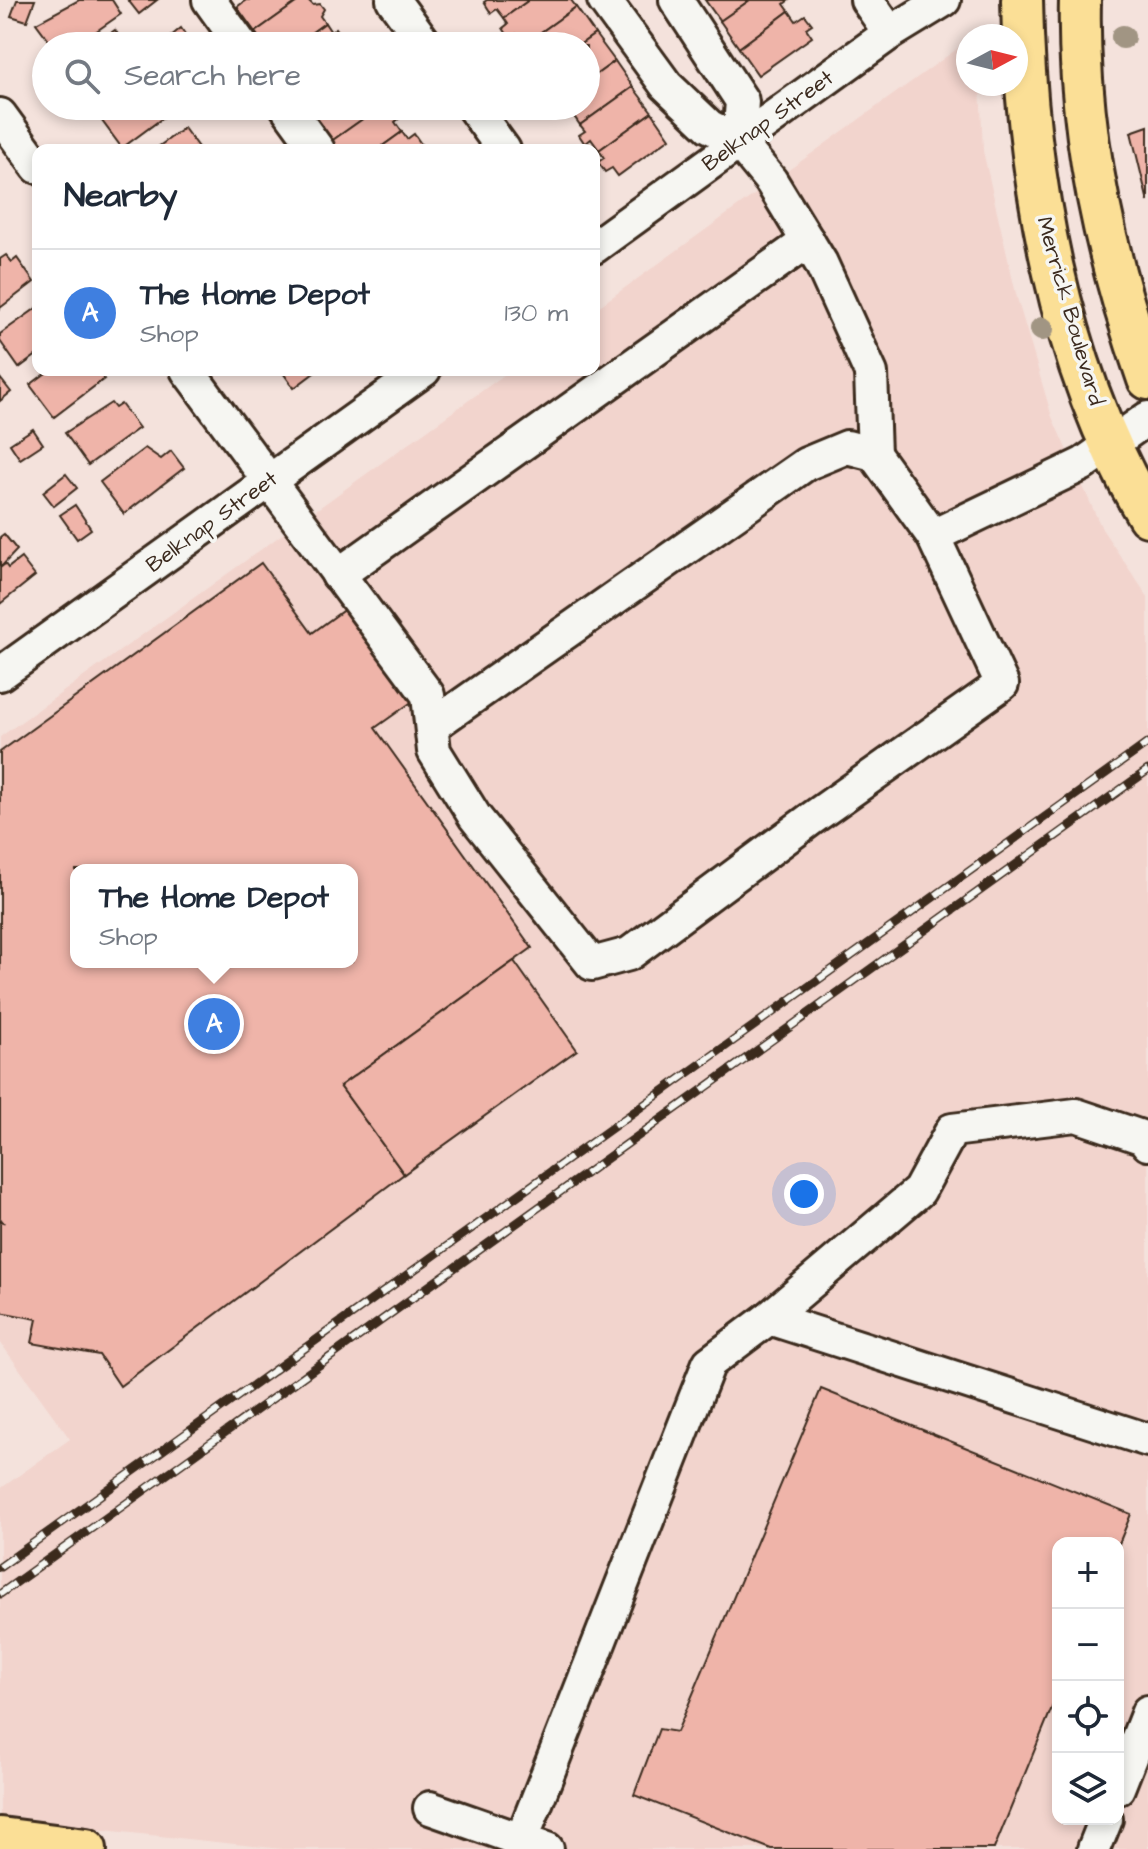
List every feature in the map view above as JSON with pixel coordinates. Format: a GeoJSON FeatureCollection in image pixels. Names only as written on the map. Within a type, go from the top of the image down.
{"type":"FeatureCollection","features":[{"type":"Feature","properties":{"kind":"main road","name":"Merrick Boulevard"},"geometry":{"type":"LineString","coordinates":[[1022,0],[1022,51],[1033,173],[1041,213],[1074,341],[1110,445],[1148,516]]}},
{"type":"Feature","properties":{"kind":"main road"},"geometry":{"type":"LineString","coordinates":[[1080,0],[1082,80],[1100,218],[1125,315],[1148,379]]}},
{"type":"Feature","properties":{"kind":"main road"},"geometry":{"type":"LineString","coordinates":[[14,1843],[86,1849]]}},
{"type":"Feature","properties":{"kind":"street"},"geometry":{"type":"LineString","coordinates":[[209,0],[232,32]]}},
{"type":"Feature","properties":{"kind":"street"},"geometry":{"type":"LineString","coordinates":[[393,0],[417,32]]}},
{"type":"Feature","properties":{"kind":"street"},"geometry":{"type":"LineString","coordinates":[[191,376],[428,695],[434,751],[475,817],[592,964],[629,954],[811,819],[1002,684],[933,536],[874,454],[871,373],[808,241],[771,181],[739,142],[709,126],[666,85],[604,0]]}},
{"type":"Feature","properties":{"kind":"street"},"geometry":{"type":"LineString","coordinates":[[676,0],[742,101],[739,142]]}},
{"type":"Feature","properties":{"kind":"street"},"geometry":{"type":"LineString","coordinates":[[867,0],[890,33]]}},
{"type":"Feature","properties":{"kind":"street","name":"Belknap Street"},"geometry":{"type":"LineString","coordinates":[[600,243],[890,33],[944,0]]}},
{"type":"Feature","properties":{"kind":"street"},"geometry":{"type":"LineString","coordinates":[[0,115],[32,159]]}},
{"type":"Feature","properties":{"kind":"street"},"geometry":{"type":"LineString","coordinates":[[296,120],[314,144]]}},
{"type":"Feature","properties":{"kind":"street"},"geometry":{"type":"LineString","coordinates":[[482,120],[500,144]]}},
{"type":"Feature","properties":{"kind":"street"},"geometry":{"type":"LineString","coordinates":[[338,575],[808,241]]}},
{"type":"Feature","properties":{"kind":"street","name":"Belknap Street"},"geometry":{"type":"LineString","coordinates":[[0,674],[416,376]]}},
{"type":"Feature","properties":{"kind":"street"},"geometry":{"type":"LineString","coordinates":[[933,536],[1083,464],[1148,418]]}},
{"type":"Feature","properties":{"kind":"street"},"geometry":{"type":"LineString","coordinates":[[432,726],[806,464],[847,447],[874,454]]}},
{"type":"Feature","properties":{"kind":"street"},"geometry":{"type":"LineString","coordinates":[[430,1808],[529,1846],[709,1363],[769,1318],[919,1191],[952,1130],[1076,1115],[1147,1139]]}},
{"type":"Feature","properties":{"kind":"street"},"geometry":{"type":"LineString","coordinates":[[769,1318],[1148,1440]]}},
{"type":"Feature","properties":{"kind":"street"},"geometry":{"type":"LineString","coordinates":[[1124,1773],[1148,1712]]}},
{"type":"Feature","properties":{"kind":"street"},"geometry":{"type":"LineString","coordinates":[[1094,1849],[1104,1825]]}},
{"type":"Feature","properties":{"kind":"shaded area"},"geometry":{"type":"Polygon","coordinates":[[[956,50],[956,96],[981,96],[983,151],[1017,298],[1052,417],[1102,529],[1148,597],[1148,1849],[282,1849],[0,1819],[0,1489],[70,1439],[0,1342],[0,737],[503,376],[600,376],[600,306],[956,50]]]}},
{"type":"Feature","properties":{"kind":"building"},"geometry":{"type":"Polygon","coordinates":[[[17,0],[35,0],[27,21],[11,16],[17,0]]]}},
{"type":"Feature","properties":{"kind":"building"},"geometry":{"type":"Polygon","coordinates":[[[79,0],[112,0],[121,14],[95,32],[43,32],[36,23],[79,0]]]}},
{"type":"Feature","properties":{"kind":"building"},"geometry":{"type":"Polygon","coordinates":[[[128,0],[157,0],[139,14],[128,0]]]}},
{"type":"Feature","properties":{"kind":"building"},"geometry":{"type":"Polygon","coordinates":[[[246,0],[300,0],[255,32],[237,7],[246,0]]]}},
{"type":"Feature","properties":{"kind":"building"},"geometry":{"type":"Polygon","coordinates":[[[300,0],[320,4],[324,9],[320,16],[325,23],[312,32],[255,32],[300,0]]]}},
{"type":"Feature","properties":{"kind":"building"},"geometry":{"type":"Polygon","coordinates":[[[529,0],[504,18],[497,9],[491,13],[484,2],[529,0]]]}},
{"type":"Feature","properties":{"kind":"building"},"geometry":{"type":"Polygon","coordinates":[[[529,0],[571,0],[576,7],[541,32],[506,32],[503,28],[508,24],[504,18],[529,0]]]}},
{"type":"Feature","properties":{"kind":"building"},"geometry":{"type":"Polygon","coordinates":[[[705,0],[750,0],[720,21],[705,0]]]}},
{"type":"Feature","properties":{"kind":"building"},"geometry":{"type":"Polygon","coordinates":[[[750,0],[789,0],[784,4],[789,11],[739,48],[720,21],[750,0]]]}},
{"type":"Feature","properties":{"kind":"building"},"geometry":{"type":"Polygon","coordinates":[[[576,7],[594,32],[541,32],[576,7]]]}},
{"type":"Feature","properties":{"kind":"building"},"geometry":{"type":"Polygon","coordinates":[[[789,11],[796,21],[805,15],[812,24],[806,28],[812,37],[758,75],[739,48],[789,11]]]}},
{"type":"Feature","properties":{"kind":"building"},"geometry":{"type":"Polygon","coordinates":[[[325,23],[331,32],[312,32],[325,23]]]}},
{"type":"Feature","properties":{"kind":"building"},"geometry":{"type":"Polygon","coordinates":[[[600,41],[615,61],[600,72],[600,41]]]}},
{"type":"Feature","properties":{"kind":"building"},"geometry":{"type":"Polygon","coordinates":[[[615,61],[633,87],[600,111],[600,72],[615,61]]]}},
{"type":"Feature","properties":{"kind":"building"},"geometry":{"type":"Polygon","coordinates":[[[633,87],[652,112],[600,149],[600,144],[595,144],[591,139],[585,144],[579,135],[585,131],[580,125],[587,120],[600,120],[600,111],[633,87]]]}},
{"type":"Feature","properties":{"kind":"building"},"geometry":{"type":"Polygon","coordinates":[[[652,112],[670,138],[618,176],[612,168],[605,172],[600,165],[604,158],[600,149],[652,112]]]}},
{"type":"Feature","properties":{"kind":"building"},"geometry":{"type":"Polygon","coordinates":[[[160,120],[127,144],[119,144],[102,121],[160,120]]]}},
{"type":"Feature","properties":{"kind":"building"},"geometry":{"type":"Polygon","coordinates":[[[317,120],[361,120],[332,141],[317,120]]]}},
{"type":"Feature","properties":{"kind":"building"},"geometry":{"type":"Polygon","coordinates":[[[361,120],[397,120],[395,122],[402,132],[385,144],[330,142],[361,120]]]}},
{"type":"Feature","properties":{"kind":"building"},"geometry":{"type":"Polygon","coordinates":[[[1148,126],[1148,202],[1131,132],[1148,126]]]}},
{"type":"Feature","properties":{"kind":"building"},"geometry":{"type":"Polygon","coordinates":[[[184,128],[196,144],[162,144],[184,128]]]}},
{"type":"Feature","properties":{"kind":"building"},"geometry":{"type":"Polygon","coordinates":[[[402,132],[407,139],[414,134],[421,144],[385,144],[402,132]]]}},
{"type":"Feature","properties":{"kind":"building"},"geometry":{"type":"Polygon","coordinates":[[[6,255],[12,262],[17,258],[32,284],[0,308],[0,259],[6,255]]]}},
{"type":"Feature","properties":{"kind":"building"},"geometry":{"type":"Polygon","coordinates":[[[32,311],[32,358],[19,368],[0,341],[0,334],[32,311]]]}},
{"type":"Feature","properties":{"kind":"building"},"geometry":{"type":"Polygon","coordinates":[[[42,376],[102,376],[104,379],[54,417],[30,385],[42,376]]]}},
{"type":"Feature","properties":{"kind":"building"},"geometry":{"type":"Polygon","coordinates":[[[285,376],[310,376],[294,388],[285,376]]]}},
{"type":"Feature","properties":{"kind":"building"},"geometry":{"type":"Polygon","coordinates":[[[0,378],[11,392],[0,401],[0,378]]]}},
{"type":"Feature","properties":{"kind":"building"},"geometry":{"type":"Polygon","coordinates":[[[111,403],[115,408],[121,404],[139,428],[88,465],[65,433],[111,403]]]}},
{"type":"Feature","properties":{"kind":"building"},"geometry":{"type":"Polygon","coordinates":[[[33,429],[43,444],[20,459],[10,444],[33,429]]]}},
{"type":"Feature","properties":{"kind":"building"},"geometry":{"type":"Polygon","coordinates":[[[145,448],[161,459],[171,451],[184,468],[124,514],[100,482],[145,448]]]}},
{"type":"Feature","properties":{"kind":"building"},"geometry":{"type":"Polygon","coordinates":[[[66,474],[77,488],[54,506],[43,492],[66,474]]]}},
{"type":"Feature","properties":{"kind":"building"},"geometry":{"type":"Polygon","coordinates":[[[75,505],[91,529],[77,539],[60,515],[75,505]]]}},
{"type":"Feature","properties":{"kind":"building"},"geometry":{"type":"Polygon","coordinates":[[[4,534],[17,550],[0,568],[0,537],[4,534]]]}},
{"type":"Feature","properties":{"kind":"building"},"geometry":{"type":"Polygon","coordinates":[[[21,558],[35,576],[0,604],[0,568],[5,564],[8,568],[21,558]]]}},
{"type":"Feature","properties":{"kind":"building"},"geometry":{"type":"Polygon","coordinates":[[[261,563],[312,633],[356,601],[423,694],[375,728],[532,948],[340,1086],[404,1174],[120,1386],[99,1355],[32,1343],[37,1319],[0,1312],[0,1221],[3,1222],[0,1218],[0,752],[261,563]]]}},
{"type":"Feature","properties":{"kind":"building"},"geometry":{"type":"Polygon","coordinates":[[[514,961],[577,1050],[404,1174],[340,1086],[514,961]]]}},
{"type":"Feature","properties":{"kind":"building"},"geometry":{"type":"Polygon","coordinates":[[[821,1389],[1131,1514],[1122,1537],[1052,1537],[1052,1708],[994,1849],[771,1849],[634,1795],[659,1729],[677,1732],[821,1389]]]}},
{"type":"Feature","properties":{"kind":"railway"},"geometry":{"type":"LineString","coordinates":[[0,1567],[1148,743]]}},
{"type":"Feature","properties":{"kind":"railway"},"geometry":{"type":"LineString","coordinates":[[0,1594],[1148,770]]}},
{"type":"Feature","properties":{"kind":"place","name":"The Home Depot"},"geometry":{"type":"Point","coordinates":[214,1024]}}]}
